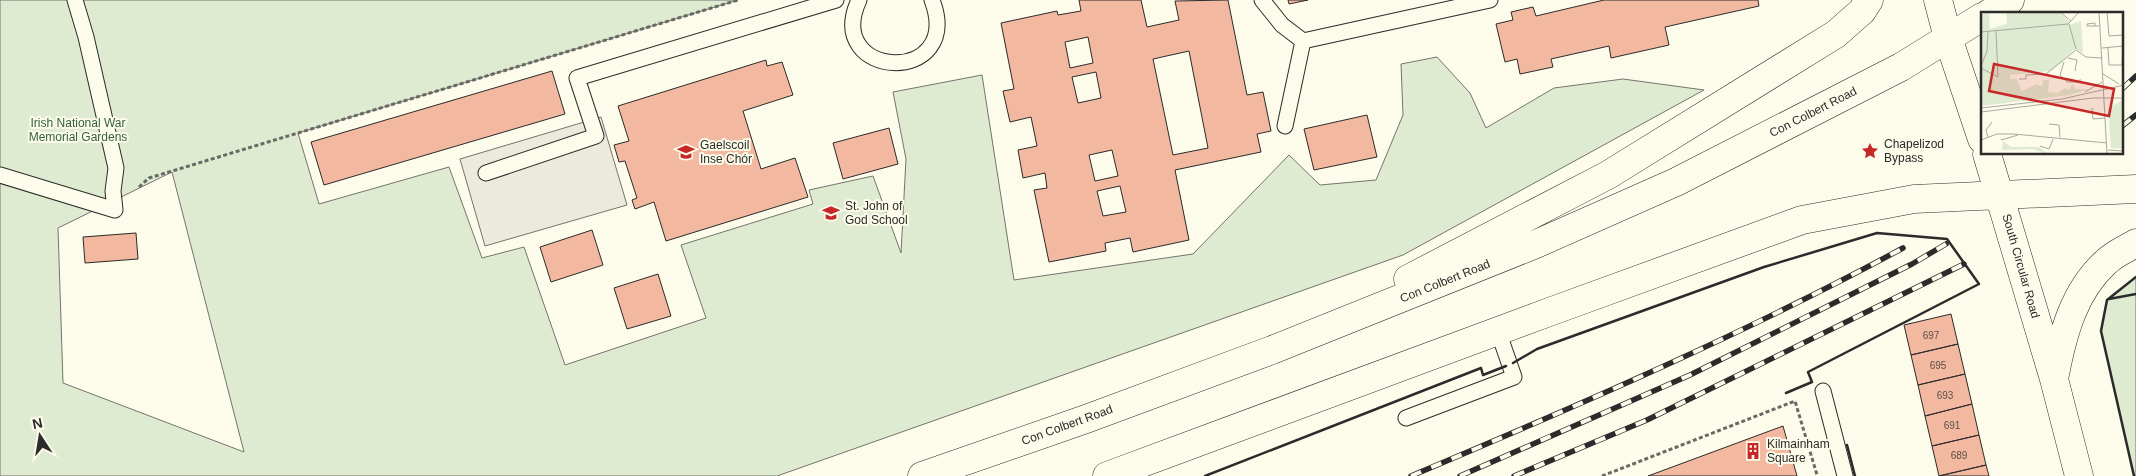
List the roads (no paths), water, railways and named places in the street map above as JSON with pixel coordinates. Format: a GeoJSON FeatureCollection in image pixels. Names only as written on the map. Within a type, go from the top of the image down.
{"type":"FeatureCollection","features":[{"type":"Feature","properties":{"kind":"main road"},"geometry":{"type":"LineString","coordinates":[[1272,350],[1608,175],[1836,34],[1862,11],[1869,0]]}},
{"type":"Feature","properties":{"kind":"main road"},"geometry":{"type":"LineString","coordinates":[[1938,0],[1948,38],[1981,136]]}},
{"type":"Feature","properties":{"kind":"main road"},"geometry":{"type":"LineString","coordinates":[[1991,12],[2010,0]]}},
{"type":"Feature","properties":{"kind":"main road","name":"Con Colbert Road"},"geometry":{"type":"LineString","coordinates":[[922,476],[1086,419],[1272,350],[1536,244],[1676,182],[1901,66],[1981,18]]}},
{"type":"Feature","properties":{"kind":"main road","name":"South Circular Road"},"geometry":{"type":"LineString","coordinates":[[1987,155],[2054,379],[2079,476]]}},
{"type":"Feature","properties":{"kind":"main road"},"geometry":{"type":"LineString","coordinates":[[1107,476],[1802,220],[1914,199],[2136,189]]}},
{"type":"Feature","properties":{"kind":"main road","name":"South Circular Road"},"geometry":{"type":"LineString","coordinates":[[2054,379],[2062,336],[2074,306],[2090,278],[2107,260],[2136,243]]}},
{"type":"Feature","properties":{"kind":"lane"},"geometry":{"type":"LineString","coordinates":[[0,175],[115,210],[113,190],[116,168],[86,37],[75,0]]}},
{"type":"Feature","properties":{"kind":"lane"},"geometry":{"type":"LineString","coordinates":[[486,173],[596,136],[577,78],[836,0]]}},
{"type":"Feature","properties":{"kind":"lane"},"geometry":{"type":"LineString","coordinates":[[859,0],[854,11],[853,25],[856,40],[865,52],[877,60],[890,64],[916,59],[934,39],[938,26],[937,13],[932,0]]}},
{"type":"Feature","properties":{"kind":"lane"},"geometry":{"type":"LineString","coordinates":[[1262,0],[1282,25],[1303,41],[1490,0]]}},
{"type":"Feature","properties":{"kind":"lane"},"geometry":{"type":"LineString","coordinates":[[1285,126],[1303,41]]}},
{"type":"Feature","properties":{"kind":"lane"},"geometry":{"type":"LineString","coordinates":[[1406,418],[1514,376],[1498,331]]}},
{"type":"Feature","properties":{"kind":"lane"},"geometry":{"type":"LineString","coordinates":[[1823,390],[1845,476]]}},
{"type":"Feature","properties":{"kind":"railway"},"geometry":{"type":"LineString","coordinates":[[2124,87],[2136,76]]}},
{"type":"Feature","properties":{"kind":"railway"},"geometry":{"type":"LineString","coordinates":[[2124,124],[2136,115]]}},
{"type":"Feature","properties":{"kind":"railway"},"geometry":{"type":"LineString","coordinates":[[1460,476],[1690,375],[1912,264],[1946,244]]}},
{"type":"Feature","properties":{"kind":"railway"},"geometry":{"type":"LineString","coordinates":[[1411,476],[1660,368],[1843,280],[1903,248]]}},
{"type":"Feature","properties":{"kind":"railway"},"geometry":{"type":"LineString","coordinates":[[1514,476],[1647,420],[1964,264]]}},
{"type":"Feature","properties":{"kind":"place","name":"Chapelizod Bypass"},"geometry":{"type":"Point","coordinates":[1870,151]}},
{"type":"Feature","properties":{"kind":"place","name":"Gaelscoil Inse Chór"},"geometry":{"type":"Point","coordinates":[686,152]}},
{"type":"Feature","properties":{"kind":"place","name":"St. John of God School"},"geometry":{"type":"Point","coordinates":[831,213]}},
{"type":"Feature","properties":{"kind":"place","name":"Kilmainham Square"},"geometry":{"type":"Point","coordinates":[1753,451]}},
{"type":"Feature","properties":{"kind":"park label","name":"Irish National War Memorial Gardens"},"geometry":{"type":"Point","coordinates":[78,130]}}]}
